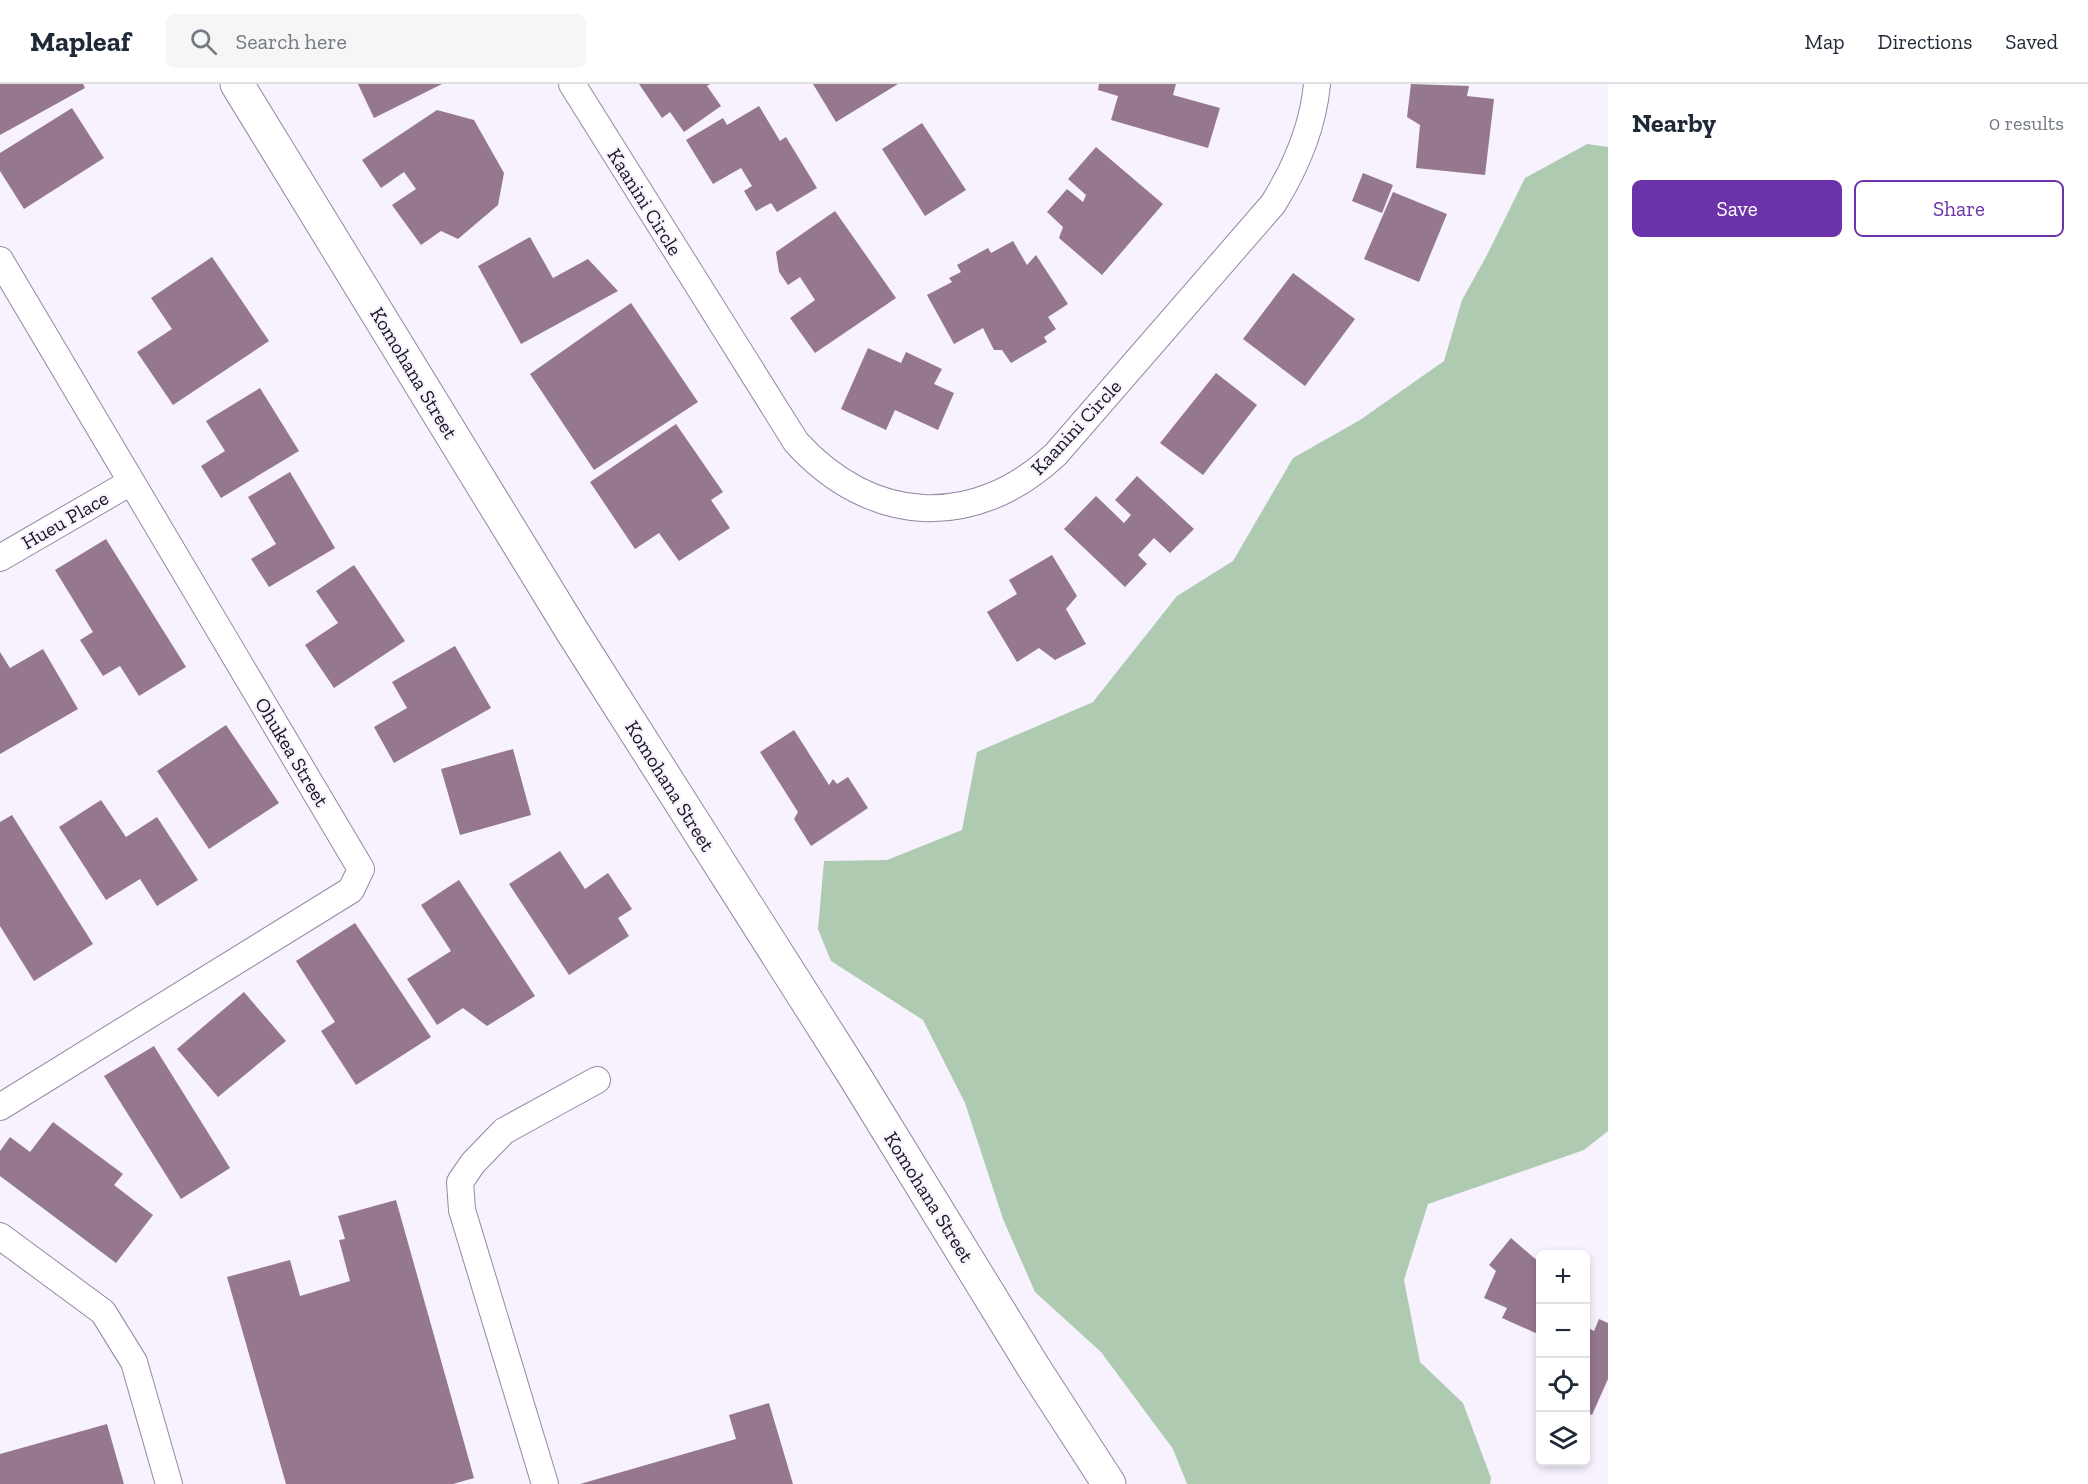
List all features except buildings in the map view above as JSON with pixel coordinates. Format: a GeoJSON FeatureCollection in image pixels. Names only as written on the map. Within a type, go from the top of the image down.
{"type":"FeatureCollection","features":[{"type":"Feature","properties":{"kind":"main road","name":"Komohana Street"},"geometry":{"type":"LineString","coordinates":[[237,84],[572,631],[854,1075],[1034,1368],[1109,1484]]}},
{"type":"Feature","properties":{"kind":"street","name":"Kaanini Circle"},"geometry":{"type":"LineString","coordinates":[[572,84],[796,442],[824,470],[857,491],[894,504],[933,508],[972,503],[1000,493],[1026,479],[1056,454],[1273,204],[1301,152],[1310,123],[1317,84]]}},
{"type":"Feature","properties":{"kind":"street","name":"Ohukea Street"},"geometry":{"type":"LineString","coordinates":[[0,260],[130,483],[361,869],[351,890],[0,1107]]}},
{"type":"Feature","properties":{"kind":"street","name":"Hueu Place"},"geometry":{"type":"LineString","coordinates":[[0,558],[130,483]]}},
{"type":"Feature","properties":{"kind":"street"},"geometry":{"type":"LineString","coordinates":[[545,1484],[462,1210],[460,1182],[473,1163],[504,1131],[597,1080]]}},
{"type":"Feature","properties":{"kind":"street"},"geometry":{"type":"LineString","coordinates":[[0,1236],[103,1312],[134,1362],[169,1484]]}},
{"type":"Feature","properties":{"kind":"green space"},"geometry":{"type":"Polygon","coordinates":[[[1587,144],[1608,147],[1608,1131],[1584,1150],[1428,1204],[1404,1280],[1420,1362],[1463,1403],[1491,1478],[1490,1484],[1187,1484],[1173,1449],[1101,1352],[1035,1292],[1003,1219],[965,1103],[923,1020],[831,961],[818,929],[824,861],[887,860],[962,830],[977,752],[1093,702],[1177,596],[1233,561],[1293,458],[1360,420],[1444,361],[1462,300],[1525,178],[1587,144]]]}}]}
